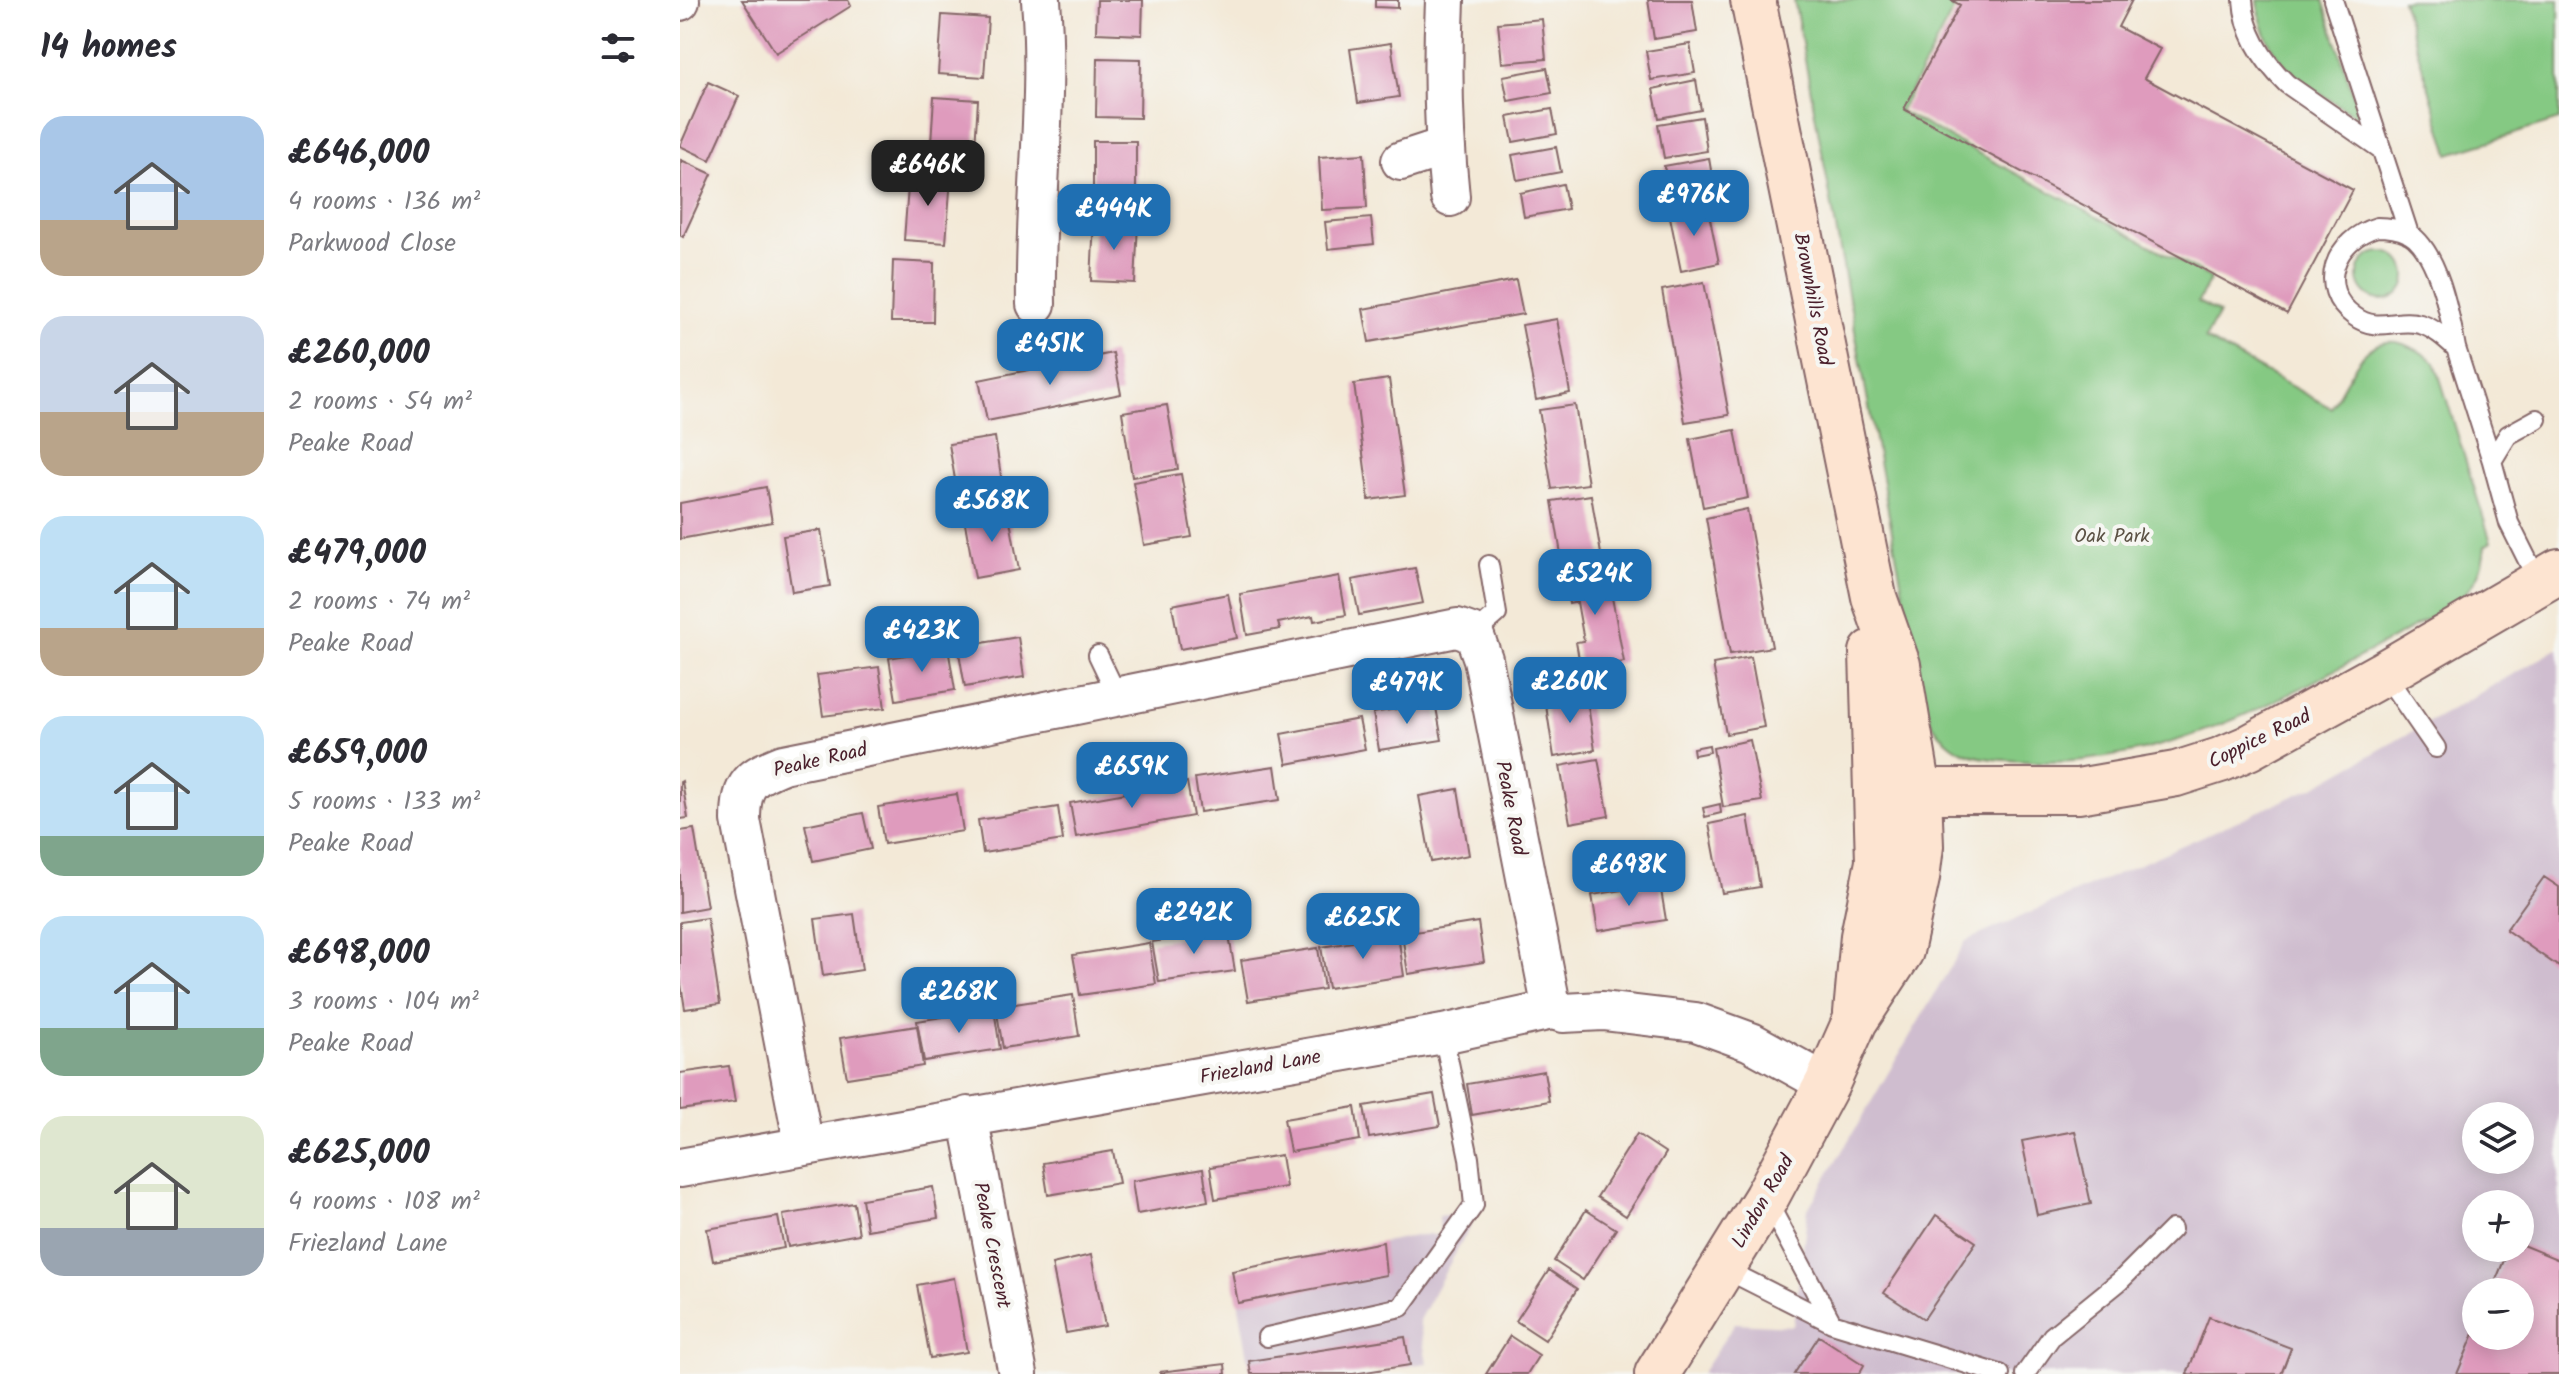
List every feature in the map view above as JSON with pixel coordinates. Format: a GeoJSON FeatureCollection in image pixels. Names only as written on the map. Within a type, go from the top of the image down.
{"type":"FeatureCollection","features":[{"type":"Feature","properties":{"kind":"main road","name":"Brownhills Road"},"geometry":{"type":"LineString","coordinates":[[1753,0],[1874,597],[1898,665],[1898,791]]}},
{"type":"Feature","properties":{"kind":"main road","name":"Coppice Road"},"geometry":{"type":"LineString","coordinates":[[1898,791],[2078,791],[2176,774],[2248,748],[2549,577]]}},
{"type":"Feature","properties":{"kind":"main road","name":"Lindon Road"},"geometry":{"type":"LineString","coordinates":[[1657,1374],[1766,1198],[1827,1084],[1855,1021],[1901,951],[1916,891],[1921,846],[1898,791]]}},
{"type":"Feature","properties":{"kind":"street"},"geometry":{"type":"LineString","coordinates":[[1036,304],[1018,252],[1043,97],[1041,0]]}},
{"type":"Feature","properties":{"kind":"street"},"geometry":{"type":"LineString","coordinates":[[1445,0],[1442,59],[1444,147],[1450,197]]}},
{"type":"Feature","properties":{"kind":"street"},"geometry":{"type":"LineString","coordinates":[[1401,161],[1444,147]]}},
{"type":"Feature","properties":{"kind":"street","name":"Peake Road"},"geometry":{"type":"LineString","coordinates":[[804,1146],[741,820],[741,799],[754,776],[783,764],[1119,699],[1457,628],[1474,634],[1483,659],[1552,1010]]}},
{"type":"Feature","properties":{"kind":"street","name":"Friezland Lane"},"geometry":{"type":"LineString","coordinates":[[680,1168],[1443,1034],[1552,1010],[1563,1013],[1603,1011],[1696,1022],[1751,1042],[1827,1084]]}},
{"type":"Feature","properties":{"kind":"street","name":"Peake Crescent"},"geometry":{"type":"LineString","coordinates":[[968,1116],[1018,1374]]}},
{"type":"Feature","properties":{"kind":"lane"},"geometry":{"type":"LineString","coordinates":[[2243,0],[2245,19],[2252,38],[2275,73],[2382,150]]}},
{"type":"Feature","properties":{"kind":"lane"},"geometry":{"type":"LineString","coordinates":[[2333,0],[2409,234]]}},
{"type":"Feature","properties":{"kind":"lane"},"geometry":{"type":"LineString","coordinates":[[2456,348],[2438,332],[2419,323],[2384,326],[2368,324],[2354,316],[2342,304],[2335,288],[2334,272],[2338,255],[2347,242],[2361,232],[2385,227],[2409,234],[2421,244],[2430,258],[2449,313],[2456,348],[2509,523],[2549,577]]}},
{"type":"Feature","properties":{"kind":"lane"},"geometry":{"type":"LineString","coordinates":[[2492,461],[2508,435],[2537,419]]}},
{"type":"Feature","properties":{"kind":"lane"},"geometry":{"type":"LineString","coordinates":[[1474,634],[1497,614],[1489,565]]}},
{"type":"Feature","properties":{"kind":"lane"},"geometry":{"type":"LineString","coordinates":[[1098,655],[1119,699]]}},
{"type":"Feature","properties":{"kind":"lane"},"geometry":{"type":"LineString","coordinates":[[2384,673],[2436,748]]}},
{"type":"Feature","properties":{"kind":"lane"},"geometry":{"type":"LineString","coordinates":[[1267,1337],[1401,1307],[1474,1205],[1469,1158],[1443,1034]]}},
{"type":"Feature","properties":{"kind":"lane"},"geometry":{"type":"LineString","coordinates":[[1766,1198],[1832,1323]]}},
{"type":"Feature","properties":{"kind":"lane"},"geometry":{"type":"LineString","coordinates":[[2025,1374],[2052,1336],[2120,1281],[2172,1229]]}},
{"type":"Feature","properties":{"kind":"lane"},"geometry":{"type":"LineString","coordinates":[[1723,1268],[1832,1323],[1881,1337],[1939,1366],[2000,1374]]}},
{"type":"Feature","properties":{"kind":"shaded area"},"geometry":{"type":"Polygon","coordinates":[[[2559,648],[2559,1374],[1701,1374],[1735,1323],[1793,1326],[1808,1209],[1966,941],[2316,786],[2559,648]]]}},
{"type":"Feature","properties":{"kind":"shaded area"},"geometry":{"type":"Polygon","coordinates":[[[1479,1210],[1419,1320],[1427,1363],[1353,1374],[1251,1374],[1233,1271],[1420,1235],[1440,1235],[1439,1216],[1479,1210]]]}},
{"type":"Feature","properties":{"kind":"green space","name":"Oak Park"},"geometry":{"type":"Polygon","coordinates":[[[1794,0],[1942,0],[1955,7],[1900,111],[2211,278],[2198,302],[2219,313],[2205,339],[2331,408],[2360,359],[2382,343],[2397,342],[2414,348],[2435,362],[2491,542],[2485,546],[2479,572],[2466,592],[2454,605],[2299,689],[2191,736],[2135,752],[2078,761],[2003,760],[1975,756],[1953,746],[1925,711],[1794,0]]]}},
{"type":"Feature","properties":{"kind":"green space"},"geometry":{"type":"Polygon","coordinates":[[[2258,0],[2323,0],[2361,119],[2293,72],[2279,58],[2262,23],[2258,0]]]}},
{"type":"Feature","properties":{"kind":"green space"},"geometry":{"type":"Polygon","coordinates":[[[2402,0],[2559,0],[2559,120],[2449,154],[2402,0]]]}},
{"type":"Feature","properties":{"kind":"green space"},"geometry":{"type":"Polygon","coordinates":[[[2382,252],[2399,259],[2406,276],[2399,293],[2382,300],[2365,293],[2358,276],[2365,259],[2382,252]]]}},
{"type":"Feature","properties":{"kind":"building"},"geometry":{"type":"Polygon","coordinates":[[[742,0],[848,0],[851,6],[776,53],[742,0]]]}},
{"type":"Feature","properties":{"kind":"building"},"geometry":{"type":"Polygon","coordinates":[[[1097,0],[1143,0],[1142,35],[1096,33],[1097,0]]]}},
{"type":"Feature","properties":{"kind":"building"},"geometry":{"type":"Polygon","coordinates":[[[1375,0],[1398,0],[1398,8],[1375,7],[1375,0]]]}},
{"type":"Feature","properties":{"kind":"building"},"geometry":{"type":"Polygon","coordinates":[[[1648,0],[1692,0],[1697,32],[1654,39],[1648,0]]]}},
{"type":"Feature","properties":{"kind":"building"},"geometry":{"type":"Polygon","coordinates":[[[1951,0],[2132,0],[2118,27],[2160,49],[2144,78],[2353,190],[2287,314],[1904,109],[1960,5],[1951,0]]]}},
{"type":"Feature","properties":{"kind":"building"},"geometry":{"type":"Polygon","coordinates":[[[942,15],[988,18],[984,77],[938,74],[942,15]]]}},
{"type":"Feature","properties":{"kind":"building"},"geometry":{"type":"Polygon","coordinates":[[[1542,19],[1546,59],[1502,63],[1498,23],[1542,19]]]}},
{"type":"Feature","properties":{"kind":"building"},"geometry":{"type":"Polygon","coordinates":[[[1391,43],[1399,97],[1358,103],[1350,49],[1391,43]]]}},
{"type":"Feature","properties":{"kind":"building"},"geometry":{"type":"Polygon","coordinates":[[[1690,44],[1695,73],[1651,80],[1646,51],[1690,44]]]}},
{"type":"Feature","properties":{"kind":"building"},"geometry":{"type":"Polygon","coordinates":[[[1097,58],[1141,59],[1140,118],[1096,117],[1097,58]]]}},
{"type":"Feature","properties":{"kind":"building"},"geometry":{"type":"Polygon","coordinates":[[[1547,68],[1552,93],[1508,101],[1503,76],[1547,68]]]}},
{"type":"Feature","properties":{"kind":"building"},"geometry":{"type":"Polygon","coordinates":[[[1696,80],[1701,110],[1659,118],[1653,89],[1696,80]]]}},
{"type":"Feature","properties":{"kind":"building"},"geometry":{"type":"Polygon","coordinates":[[[708,82],[739,96],[710,160],[680,146],[708,82]]]}},
{"type":"Feature","properties":{"kind":"building"},"geometry":{"type":"Polygon","coordinates":[[[934,97],[978,100],[974,163],[930,159],[934,97]]]}},
{"type":"Feature","properties":{"kind":"building"},"geometry":{"type":"Polygon","coordinates":[[[1552,109],[1557,134],[1513,142],[1508,117],[1552,109]]]}},
{"type":"Feature","properties":{"kind":"building"},"geometry":{"type":"Polygon","coordinates":[[[1702,117],[1707,151],[1664,158],[1658,124],[1702,117]]]}},
{"type":"Feature","properties":{"kind":"building"},"geometry":{"type":"Polygon","coordinates":[[[1093,141],[1136,141],[1136,199],[1093,199],[1093,141]]]}},
{"type":"Feature","properties":{"kind":"building"},"geometry":{"type":"Polygon","coordinates":[[[1556,147],[1561,172],[1517,180],[1512,155],[1556,147]]]}},
{"type":"Feature","properties":{"kind":"building"},"geometry":{"type":"Polygon","coordinates":[[[1364,154],[1367,208],[1322,210],[1319,157],[1364,154]]]}},
{"type":"Feature","properties":{"kind":"building"},"geometry":{"type":"Polygon","coordinates":[[[1709,158],[1714,189],[1670,196],[1664,166],[1709,158]]]}},
{"type":"Feature","properties":{"kind":"building"},"geometry":{"type":"Polygon","coordinates":[[[681,160],[712,174],[683,237],[680,235],[681,160]]]}},
{"type":"Feature","properties":{"kind":"building"},"geometry":{"type":"Polygon","coordinates":[[[909,174],[951,177],[946,243],[904,240],[909,174]]]}},
{"type":"Feature","properties":{"kind":"building"},"geometry":{"type":"Polygon","coordinates":[[[1563,184],[1568,209],[1524,217],[1520,193],[1563,184]]]}},
{"type":"Feature","properties":{"kind":"building"},"geometry":{"type":"Polygon","coordinates":[[[1707,204],[1719,263],[1681,271],[1669,212],[1707,204]]]}},
{"type":"Feature","properties":{"kind":"building"},"geometry":{"type":"Polygon","coordinates":[[[1371,218],[1374,244],[1328,249],[1325,222],[1371,218]]]}},
{"type":"Feature","properties":{"kind":"building"},"geometry":{"type":"Polygon","coordinates":[[[1094,220],[1138,223],[1135,283],[1091,281],[1094,220]]]}},
{"type":"Feature","properties":{"kind":"building"},"geometry":{"type":"Polygon","coordinates":[[[893,261],[934,263],[933,322],[891,322],[893,261]]]}},
{"type":"Feature","properties":{"kind":"building"},"geometry":{"type":"Polygon","coordinates":[[[1516,280],[1523,314],[1369,342],[1363,309],[1516,280]]]}},
{"type":"Feature","properties":{"kind":"building"},"geometry":{"type":"Polygon","coordinates":[[[1704,282],[1729,415],[1685,422],[1662,290],[1704,282]]]}},
{"type":"Feature","properties":{"kind":"building"},"geometry":{"type":"Polygon","coordinates":[[[1557,319],[1570,393],[1536,400],[1522,325],[1557,319]]]}},
{"type":"Feature","properties":{"kind":"building"},"geometry":{"type":"Polygon","coordinates":[[[1113,353],[1121,394],[987,421],[979,380],[1113,353]]]}},
{"type":"Feature","properties":{"kind":"building"},"geometry":{"type":"Polygon","coordinates":[[[1389,379],[1405,495],[1369,500],[1354,384],[1389,379]]]}},
{"type":"Feature","properties":{"kind":"building"},"geometry":{"type":"Polygon","coordinates":[[[1167,405],[1178,469],[1132,477],[1122,412],[1167,405]]]}},
{"type":"Feature","properties":{"kind":"building"},"geometry":{"type":"Polygon","coordinates":[[[1575,405],[1588,484],[1552,489],[1539,410],[1575,405]]]}},
{"type":"Feature","properties":{"kind":"building"},"geometry":{"type":"Polygon","coordinates":[[[1735,430],[1748,498],[1703,507],[1690,439],[1735,430]]]}},
{"type":"Feature","properties":{"kind":"building"},"geometry":{"type":"Polygon","coordinates":[[[995,437],[1005,502],[960,509],[949,444],[995,437]]]}},
{"type":"Feature","properties":{"kind":"building"},"geometry":{"type":"Polygon","coordinates":[[[1181,474],[1192,537],[1144,545],[1133,482],[1181,474]]]}},
{"type":"Feature","properties":{"kind":"building"},"geometry":{"type":"Polygon","coordinates":[[[766,487],[772,522],[680,539],[680,503],[766,487]]]}},
{"type":"Feature","properties":{"kind":"building"},"geometry":{"type":"Polygon","coordinates":[[[1591,495],[1601,554],[1562,560],[1552,501],[1591,495]]]}},
{"type":"Feature","properties":{"kind":"building"},"geometry":{"type":"Polygon","coordinates":[[[1747,509],[1772,647],[1730,654],[1706,518],[1747,509]]]}},
{"type":"Feature","properties":{"kind":"building"},"geometry":{"type":"Polygon","coordinates":[[[1008,510],[1019,570],[975,578],[964,518],[1008,510]]]}},
{"type":"Feature","properties":{"kind":"building"},"geometry":{"type":"Polygon","coordinates":[[[821,530],[830,586],[792,592],[783,536],[821,530]]]}},
{"type":"Feature","properties":{"kind":"building"},"geometry":{"type":"Polygon","coordinates":[[[1606,565],[1624,662],[1581,670],[1576,642],[1584,641],[1577,602],[1569,604],[1563,573],[1606,565]]]}},
{"type":"Feature","properties":{"kind":"building"},"geometry":{"type":"Polygon","coordinates":[[[1415,568],[1423,603],[1359,615],[1352,580],[1415,568]]]}},
{"type":"Feature","properties":{"kind":"building"},"geometry":{"type":"Polygon","coordinates":[[[1339,576],[1346,615],[1314,621],[1313,616],[1278,623],[1280,629],[1247,635],[1240,594],[1339,576]]]}},
{"type":"Feature","properties":{"kind":"building"},"geometry":{"type":"Polygon","coordinates":[[[1228,594],[1237,638],[1180,649],[1172,605],[1228,594]]]}},
{"type":"Feature","properties":{"kind":"building"},"geometry":{"type":"Polygon","coordinates":[[[1018,637],[1024,677],[965,687],[958,647],[1018,637]]]}},
{"type":"Feature","properties":{"kind":"building"},"geometry":{"type":"Polygon","coordinates":[[[948,648],[955,690],[896,700],[889,658],[948,648]]]}},
{"type":"Feature","properties":{"kind":"building"},"geometry":{"type":"Polygon","coordinates":[[[1751,657],[1764,727],[1726,734],[1713,664],[1751,657]]]}},
{"type":"Feature","properties":{"kind":"building"},"geometry":{"type":"Polygon","coordinates":[[[879,667],[885,708],[823,716],[817,675],[879,667]]]}},
{"type":"Feature","properties":{"kind":"building"},"geometry":{"type":"Polygon","coordinates":[[[1586,693],[1595,750],[1554,757],[1545,699],[1586,693]]]}},
{"type":"Feature","properties":{"kind":"building"},"geometry":{"type":"Polygon","coordinates":[[[1435,702],[1442,740],[1379,750],[1373,713],[1435,702]]]}},
{"type":"Feature","properties":{"kind":"building"},"geometry":{"type":"Polygon","coordinates":[[[1359,719],[1365,749],[1287,764],[1281,734],[1359,719]]]}},
{"type":"Feature","properties":{"kind":"building"},"geometry":{"type":"Polygon","coordinates":[[[1750,740],[1762,801],[1723,807],[1713,748],[1750,740]]]}},
{"type":"Feature","properties":{"kind":"building"},"geometry":{"type":"Polygon","coordinates":[[[1709,745],[1710,752],[1694,755],[1693,748],[1709,745]]]}},
{"type":"Feature","properties":{"kind":"building"},"geometry":{"type":"Polygon","coordinates":[[[1598,759],[1609,816],[1570,823],[1560,766],[1598,759]]]}},
{"type":"Feature","properties":{"kind":"building"},"geometry":{"type":"Polygon","coordinates":[[[1275,766],[1280,800],[1200,812],[1195,778],[1275,766]]]}},
{"type":"Feature","properties":{"kind":"building"},"geometry":{"type":"Polygon","coordinates":[[[680,782],[688,818],[680,819],[680,782]]]}},
{"type":"Feature","properties":{"kind":"building"},"geometry":{"type":"Polygon","coordinates":[[[1187,782],[1193,816],[1076,837],[1070,803],[1187,782]]]}},
{"type":"Feature","properties":{"kind":"building"},"geometry":{"type":"Polygon","coordinates":[[[1458,789],[1469,855],[1431,862],[1419,796],[1458,789]]]}},
{"type":"Feature","properties":{"kind":"building"},"geometry":{"type":"Polygon","coordinates":[[[957,794],[963,831],[884,844],[878,807],[957,794]]]}},
{"type":"Feature","properties":{"kind":"building"},"geometry":{"type":"Polygon","coordinates":[[[1720,804],[1721,813],[1705,817],[1703,808],[1720,804]]]}},
{"type":"Feature","properties":{"kind":"building"},"geometry":{"type":"Polygon","coordinates":[[[1058,807],[1063,840],[983,853],[978,820],[1058,807]]]}},
{"type":"Feature","properties":{"kind":"building"},"geometry":{"type":"Polygon","coordinates":[[[863,813],[871,849],[813,861],[805,825],[863,813]]]}},
{"type":"Feature","properties":{"kind":"building"},"geometry":{"type":"Polygon","coordinates":[[[1748,816],[1760,887],[1722,893],[1709,824],[1748,816]]]}},
{"type":"Feature","properties":{"kind":"building"},"geometry":{"type":"Polygon","coordinates":[[[694,829],[707,907],[680,912],[680,831],[694,829]]]}},
{"type":"Feature","properties":{"kind":"building"},"geometry":{"type":"Polygon","coordinates":[[[2544,877],[2559,887],[2559,967],[2506,930],[2544,877]]]}},
{"type":"Feature","properties":{"kind":"building"},"geometry":{"type":"Polygon","coordinates":[[[1660,884],[1666,920],[1598,931],[1592,895],[1660,884]]]}},
{"type":"Feature","properties":{"kind":"building"},"geometry":{"type":"Polygon","coordinates":[[[854,914],[862,970],[823,976],[815,919],[854,914]]]}},
{"type":"Feature","properties":{"kind":"building"},"geometry":{"type":"Polygon","coordinates":[[[707,918],[720,1004],[685,1009],[680,978],[680,922],[707,918]]]}},
{"type":"Feature","properties":{"kind":"building"},"geometry":{"type":"Polygon","coordinates":[[[1478,922],[1484,962],[1408,974],[1402,934],[1478,922]]]}},
{"type":"Feature","properties":{"kind":"building"},"geometry":{"type":"Polygon","coordinates":[[[1228,930],[1235,971],[1159,982],[1152,942],[1228,930]]]}},
{"type":"Feature","properties":{"kind":"building"},"geometry":{"type":"Polygon","coordinates":[[[1398,935],[1404,976],[1328,988],[1321,947],[1398,935]]]}},
{"type":"Feature","properties":{"kind":"building"},"geometry":{"type":"Polygon","coordinates":[[[1149,943],[1156,984],[1080,995],[1073,955],[1149,943]]]}},
{"type":"Feature","properties":{"kind":"building"},"geometry":{"type":"Polygon","coordinates":[[[1318,948],[1324,989],[1248,1001],[1241,960],[1318,948]]]}},
{"type":"Feature","properties":{"kind":"building"},"geometry":{"type":"Polygon","coordinates":[[[1073,995],[1079,1036],[1003,1048],[996,1007],[1073,995]]]}},
{"type":"Feature","properties":{"kind":"building"},"geometry":{"type":"Polygon","coordinates":[[[994,1009],[1000,1049],[924,1061],[917,1021],[994,1009]]]}},
{"type":"Feature","properties":{"kind":"building"},"geometry":{"type":"Polygon","coordinates":[[[917,1026],[923,1066],[847,1078],[840,1038],[917,1026]]]}},
{"type":"Feature","properties":{"kind":"building"},"geometry":{"type":"Polygon","coordinates":[[[729,1066],[735,1102],[680,1110],[680,1073],[729,1066]]]}},
{"type":"Feature","properties":{"kind":"building"},"geometry":{"type":"Polygon","coordinates":[[[1544,1071],[1549,1101],[1472,1115],[1467,1084],[1544,1071]]]}},
{"type":"Feature","properties":{"kind":"building"},"geometry":{"type":"Polygon","coordinates":[[[1434,1094],[1440,1126],[1369,1138],[1364,1106],[1434,1094]]]}},
{"type":"Feature","properties":{"kind":"building"},"geometry":{"type":"Polygon","coordinates":[[[1355,1107],[1360,1140],[1290,1152],[1284,1119],[1355,1107]]]}},
{"type":"Feature","properties":{"kind":"building"},"geometry":{"type":"Polygon","coordinates":[[[2075,1131],[2091,1204],[2037,1215],[2022,1141],[2075,1131]]]}},
{"type":"Feature","properties":{"kind":"building"},"geometry":{"type":"Polygon","coordinates":[[[1637,1134],[1666,1153],[1626,1216],[1597,1197],[1637,1134]]]}},
{"type":"Feature","properties":{"kind":"building"},"geometry":{"type":"Polygon","coordinates":[[[1113,1151],[1119,1183],[1048,1195],[1043,1163],[1113,1151]]]}},
{"type":"Feature","properties":{"kind":"building"},"geometry":{"type":"Polygon","coordinates":[[[1281,1155],[1286,1187],[1215,1199],[1210,1167],[1281,1155]]]}},
{"type":"Feature","properties":{"kind":"building"},"geometry":{"type":"Polygon","coordinates":[[[1203,1169],[1208,1201],[1137,1214],[1132,1181],[1203,1169]]]}},
{"type":"Feature","properties":{"kind":"building"},"geometry":{"type":"Polygon","coordinates":[[[933,1187],[938,1218],[867,1230],[862,1199],[933,1187]]]}},
{"type":"Feature","properties":{"kind":"building"},"geometry":{"type":"Polygon","coordinates":[[[854,1203],[859,1234],[788,1247],[783,1215],[854,1203]]]}},
{"type":"Feature","properties":{"kind":"building"},"geometry":{"type":"Polygon","coordinates":[[[1586,1210],[1616,1229],[1583,1280],[1554,1261],[1586,1210]]]}},
{"type":"Feature","properties":{"kind":"building"},"geometry":{"type":"Polygon","coordinates":[[[1936,1215],[1976,1242],[1924,1319],[1884,1293],[1936,1215]]]}},
{"type":"Feature","properties":{"kind":"building"},"geometry":{"type":"Polygon","coordinates":[[[778,1217],[784,1248],[713,1261],[707,1229],[778,1217]]]}},
{"type":"Feature","properties":{"kind":"building"},"geometry":{"type":"Polygon","coordinates":[[[1383,1242],[1386,1275],[1238,1303],[1232,1271],[1383,1242]]]}},
{"type":"Feature","properties":{"kind":"building"},"geometry":{"type":"Polygon","coordinates":[[[2534,1250],[2559,1260],[2559,1374],[2457,1374],[2467,1350],[2534,1350],[2534,1278],[2497,1278],[2503,1262],[2534,1262],[2534,1250]]]}},
{"type":"Feature","properties":{"kind":"building"},"geometry":{"type":"Polygon","coordinates":[[[1091,1255],[1105,1326],[1066,1333],[1052,1264],[1091,1255]]]}},
{"type":"Feature","properties":{"kind":"building"},"geometry":{"type":"Polygon","coordinates":[[[1549,1270],[1577,1289],[1545,1340],[1516,1321],[1549,1270]]]}},
{"type":"Feature","properties":{"kind":"building"},"geometry":{"type":"Polygon","coordinates":[[[954,1278],[967,1352],[930,1358],[917,1285],[954,1278]]]}},
{"type":"Feature","properties":{"kind":"building"},"geometry":{"type":"Polygon","coordinates":[[[2209,1317],[2291,1348],[2281,1374],[2187,1374],[2209,1317]]]}},
{"type":"Feature","properties":{"kind":"building"},"geometry":{"type":"Polygon","coordinates":[[[1510,1336],[1539,1355],[1527,1374],[1486,1374],[1510,1336]]]}},
{"type":"Feature","properties":{"kind":"building"},"geometry":{"type":"Polygon","coordinates":[[[1819,1336],[1864,1365],[1859,1374],[1794,1374],[1819,1336]]]}},
{"type":"Feature","properties":{"kind":"building"},"geometry":{"type":"Polygon","coordinates":[[[1405,1337],[1410,1365],[1353,1374],[1251,1374],[1249,1361],[1405,1337]]]}},
{"type":"Feature","properties":{"kind":"building"},"geometry":{"type":"Polygon","coordinates":[[[1225,1364],[1226,1374],[1160,1374],[1160,1372],[1225,1364]]]}}]}
